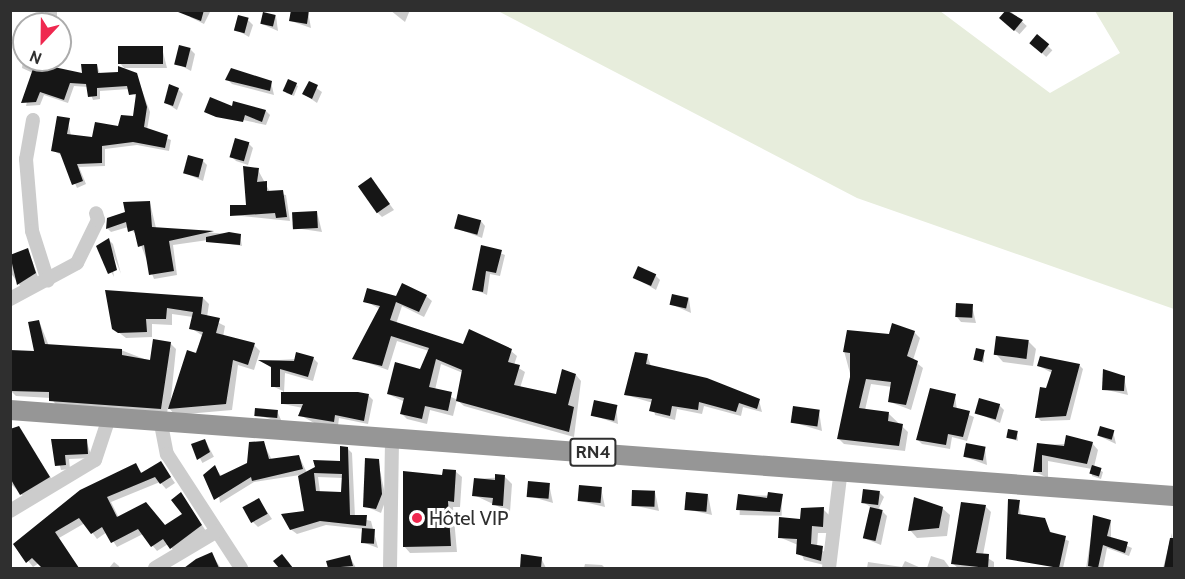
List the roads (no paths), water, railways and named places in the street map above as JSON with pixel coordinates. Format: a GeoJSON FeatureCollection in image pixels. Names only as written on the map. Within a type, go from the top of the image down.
{"type":"FeatureCollection","features":[{"type":"Feature","properties":{"kind":"highway","name":"RN4"},"geometry":{"type":"LineString","coordinates":[[10,410],[110,415],[392,438],[841,469],[1174,496]]}},
{"type":"Feature","properties":{"kind":"street"},"geometry":{"type":"LineString","coordinates":[[33,120],[26,159],[32,231],[48,281]]}},
{"type":"Feature","properties":{"kind":"street"},"geometry":{"type":"LineString","coordinates":[[10,299],[48,281],[77,263],[98,220],[96,213]]}},
{"type":"Feature","properties":{"kind":"street"},"geometry":{"type":"LineString","coordinates":[[10,512],[95,460],[110,415]]}},
{"type":"Feature","properties":{"kind":"street"},"geometry":{"type":"LineString","coordinates":[[160,419],[167,454],[241,568]]}},
{"type":"Feature","properties":{"kind":"street"},"geometry":{"type":"LineString","coordinates":[[390,568],[392,438]]}},
{"type":"Feature","properties":{"kind":"street"},"geometry":{"type":"LineString","coordinates":[[829,568],[841,469]]}},
{"type":"Feature","properties":{"kind":"street"},"geometry":{"type":"LineString","coordinates":[[155,568],[217,531]]}},
{"type":"Feature","properties":{"kind":"place","name":"Hôtel VIP"},"geometry":{"type":"Point","coordinates":[417,518]}}]}
